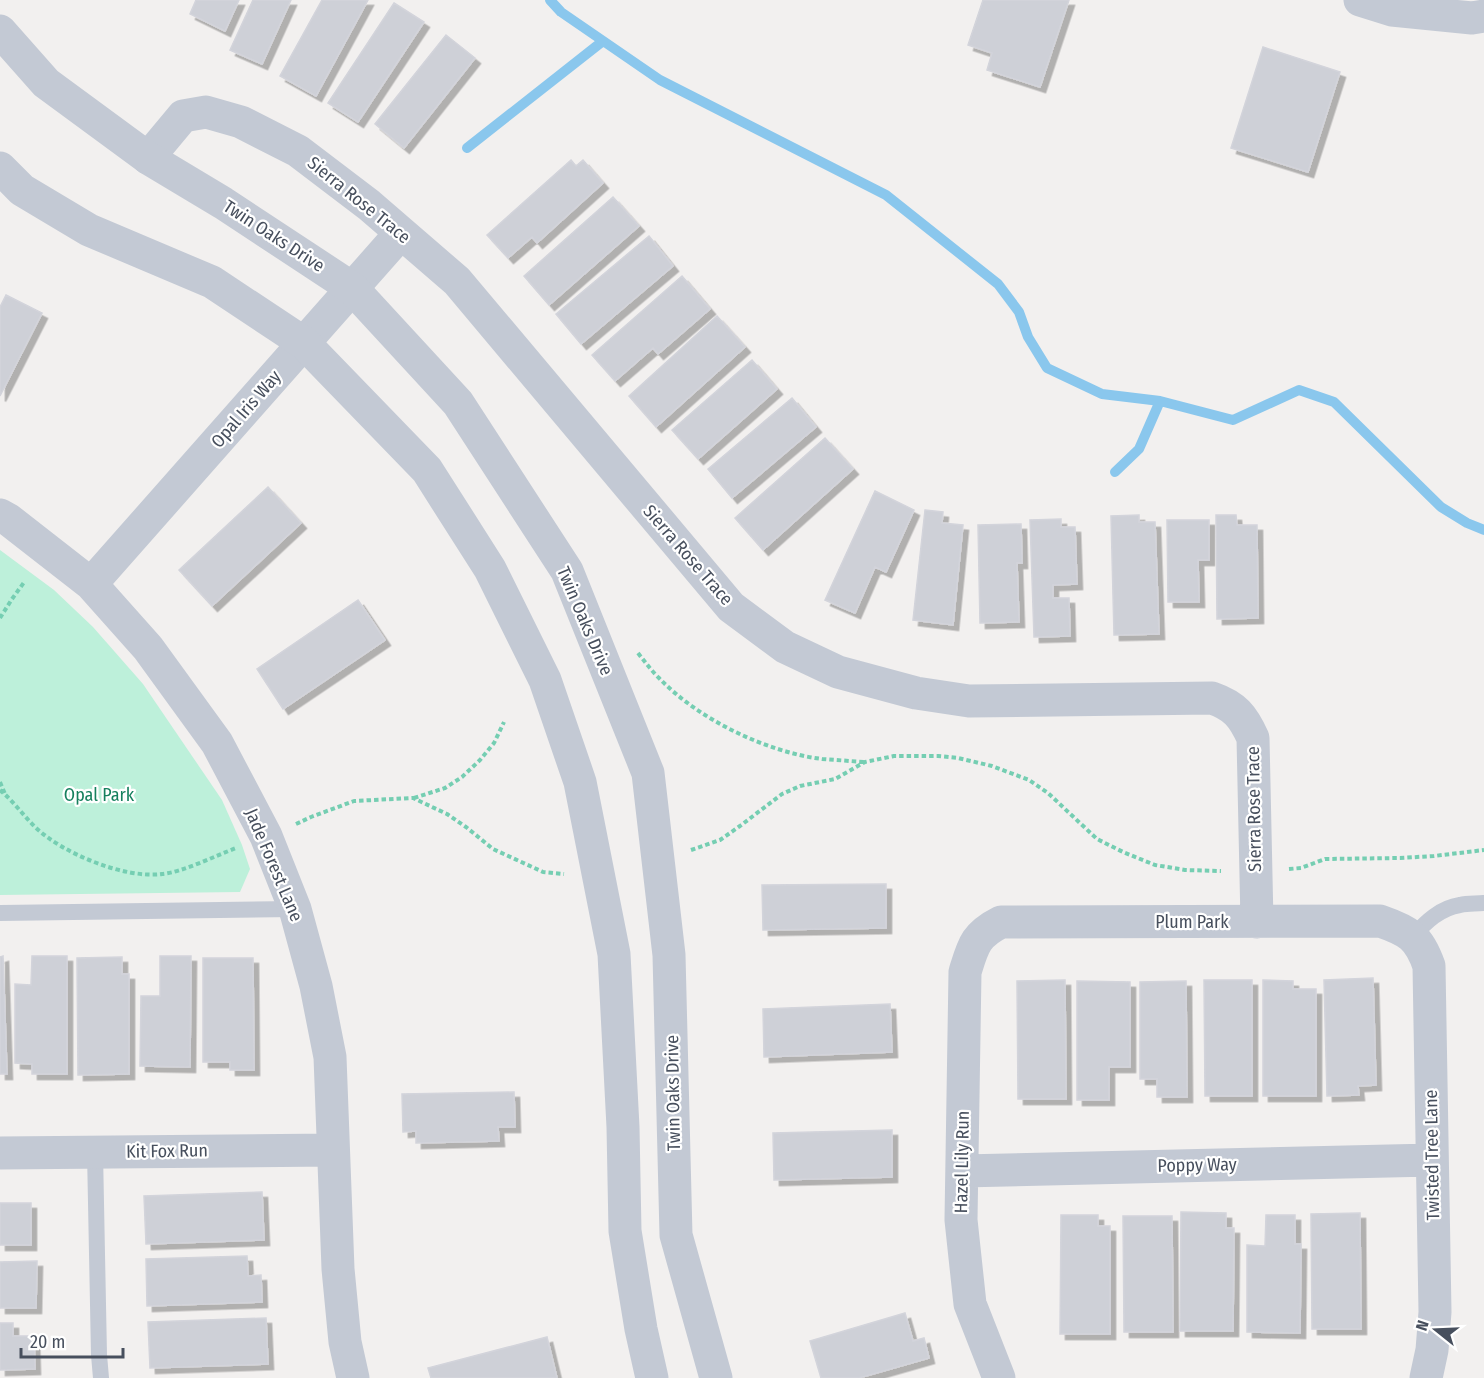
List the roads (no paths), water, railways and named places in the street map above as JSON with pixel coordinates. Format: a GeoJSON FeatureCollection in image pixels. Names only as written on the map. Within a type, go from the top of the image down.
{"type":"FeatureCollection","features":[{"type":"Feature","properties":{"kind":"street"},"geometry":{"type":"LineString","coordinates":[[1360,0],[1392,10],[1472,18],[1484,16]]}},
{"type":"Feature","properties":{"kind":"street","name":"Twin Oaks Drive"},"geometry":{"type":"LineString","coordinates":[[0,31],[46,83],[148,159],[223,203],[352,288],[458,403],[567,571],[648,773],[669,955],[676,1235],[716,1378]]}},
{"type":"Feature","properties":{"kind":"street","name":"Sierra Rose Trace"},"geometry":{"type":"LineString","coordinates":[[148,159],[183,116],[206,112],[241,122],[298,151],[369,205],[457,281],[731,607],[784,647],[838,672],[916,693],[969,701],[1212,698],[1226,703],[1237,711],[1253,738],[1257,922]]}},
{"type":"Feature","properties":{"kind":"street"},"geometry":{"type":"LineString","coordinates":[[0,168],[22,190],[89,230],[212,282],[304,343],[427,470],[490,569],[545,680],[580,782],[614,954],[623,1127],[625,1232],[641,1329],[652,1378]]}},
{"type":"Feature","properties":{"kind":"street","name":"Opal Iris Way"},"geometry":{"type":"LineString","coordinates":[[91,585],[401,233]]}},
{"type":"Feature","properties":{"kind":"street","name":"Jade Forest Lane"},"geometry":{"type":"LineString","coordinates":[[0,515],[91,585],[148,648],[217,743],[266,836],[295,909],[316,986],[330,1057],[338,1269],[345,1342],[353,1378]]}},
{"type":"Feature","properties":{"kind":"street","name":"Plum Park"},"geometry":{"type":"LineString","coordinates":[[975,942],[986,930],[1000,922],[1380,921],[1396,926],[1413,936]]}},
{"type":"Feature","properties":{"kind":"street","name":"Twisted Tree Lane"},"geometry":{"type":"LineString","coordinates":[[1413,936],[1423,950],[1429,966],[1435,1312],[1432,1350],[1426,1378]]}},
{"type":"Feature","properties":{"kind":"street","name":"Hazel Lily Run"},"geometry":{"type":"LineString","coordinates":[[975,942],[965,972],[961,1220],[970,1304],[999,1378]]}},
{"type":"Feature","properties":{"kind":"street","name":"Kit Fox Run"},"geometry":{"type":"LineString","coordinates":[[0,1153],[333,1150]]}},
{"type":"Feature","properties":{"kind":"street","name":"Poppy Way"},"geometry":{"type":"LineString","coordinates":[[962,1172],[1432,1160]]}},
{"type":"Feature","properties":{"kind":"lane"},"geometry":{"type":"LineString","coordinates":[[1413,936],[1428,920],[1442,911],[1459,904],[1484,903]]}},
{"type":"Feature","properties":{"kind":"lane"},"geometry":{"type":"LineString","coordinates":[[0,913],[295,909]]}},
{"type":"Feature","properties":{"kind":"lane"},"geometry":{"type":"LineString","coordinates":[[95,1152],[101,1378]]}},
{"type":"Feature","properties":{"kind":"waterway"},"geometry":{"type":"LineString","coordinates":[[550,0],[561,12],[660,80],[886,195],[998,284],[1019,312],[1028,337],[1047,368],[1102,394],[1160,401],[1233,420],[1299,390],[1334,402],[1441,507],[1467,523],[1484,530]]}},
{"type":"Feature","properties":{"kind":"waterway"},"geometry":{"type":"LineString","coordinates":[[467,148],[603,41]]}},
{"type":"Feature","properties":{"kind":"waterway"},"geometry":{"type":"LineString","coordinates":[[1115,472],[1139,449],[1160,401]]}},
{"type":"Feature","properties":{"kind":"park label","name":"Opal Park"},"geometry":{"type":"Point","coordinates":[99,795]}}]}
